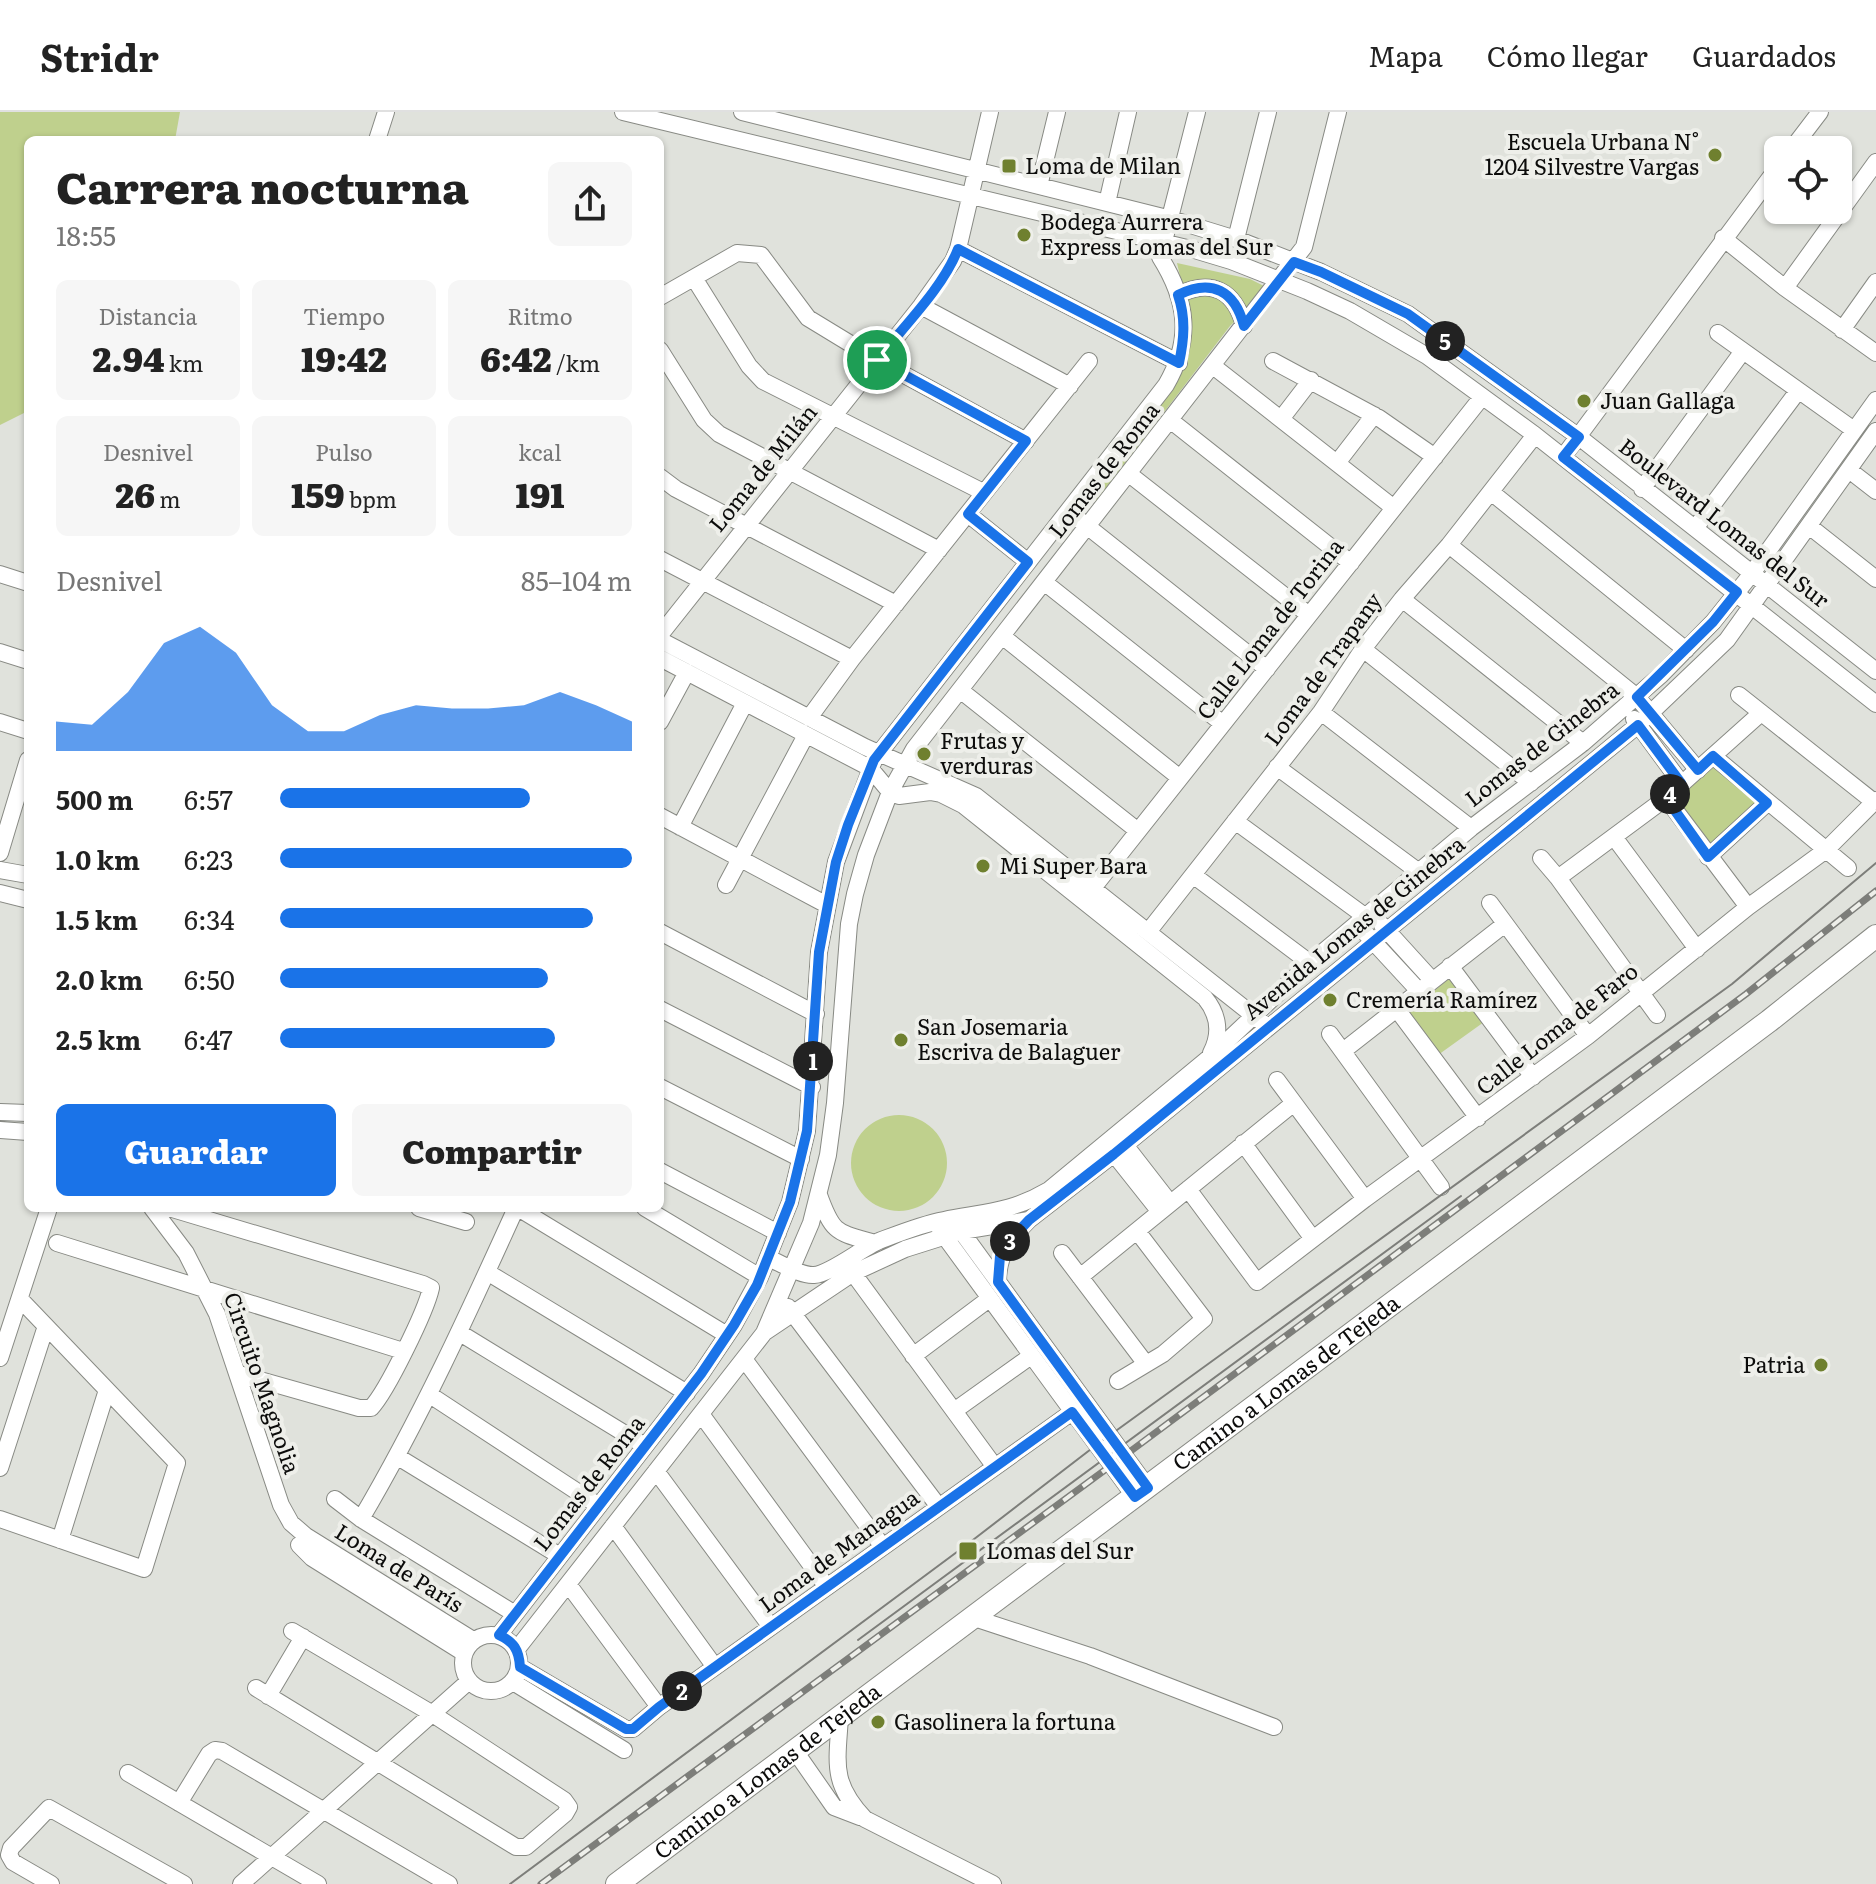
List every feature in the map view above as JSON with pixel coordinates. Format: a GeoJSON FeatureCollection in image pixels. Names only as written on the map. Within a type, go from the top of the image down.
{"type":"FeatureCollection","features":[{"type":"Feature","properties":{"kind":"main road","name":"Camino a Lomas de Tejeda"},"geometry":{"type":"LineString","coordinates":[[617,1884],[1780,1013],[1876,936]]}},
{"type":"Feature","properties":{"kind":"street"},"geometry":{"type":"LineString","coordinates":[[378,136],[386,112]]}},
{"type":"Feature","properties":{"kind":"street"},"geometry":{"type":"LineString","coordinates":[[623,112],[1163,242],[1231,261],[1350,311],[1427,356],[1535,435],[1876,704]]}},
{"type":"Feature","properties":{"kind":"street","name":"Boulevard Lomas del Sur"},"geometry":{"type":"LineString","coordinates":[[742,112],[1171,219],[1236,239],[1321,272],[1408,314],[1579,437],[1876,671]]}},
{"type":"Feature","properties":{"kind":"street","name":"Loma de Milán"},"geometry":{"type":"LineString","coordinates":[[664,631],[701,580],[921,306],[953,261],[990,112]]}},
{"type":"Feature","properties":{"kind":"street"},"geometry":{"type":"LineString","coordinates":[[1039,186],[1057,112]]}},
{"type":"Feature","properties":{"kind":"street"},"geometry":{"type":"LineString","coordinates":[[1107,203],[1128,112]]}},
{"type":"Feature","properties":{"kind":"street"},"geometry":{"type":"LineString","coordinates":[[1163,242],[1197,112]]}},
{"type":"Feature","properties":{"kind":"street"},"geometry":{"type":"LineString","coordinates":[[1236,239],[1268,112]]}},
{"type":"Feature","properties":{"kind":"street","name":"Lomas de Roma"},"geometry":{"type":"LineString","coordinates":[[517,1649],[764,1333],[819,1195],[835,1103],[849,924],[866,855],[890,792],[914,749],[1304,247],[1338,112]]}},
{"type":"Feature","properties":{"kind":"street"},"geometry":{"type":"LineString","coordinates":[[1802,136],[1820,112]]}},
{"type":"Feature","properties":{"kind":"street"},"geometry":{"type":"LineString","coordinates":[[1785,288],[1876,162]]}},
{"type":"Feature","properties":{"kind":"street"},"geometry":{"type":"LineString","coordinates":[[1563,457],[1764,185]]}},
{"type":"Feature","properties":{"kind":"street"},"geometry":{"type":"LineString","coordinates":[[1723,238],[1785,288],[1876,353]]}},
{"type":"Feature","properties":{"kind":"street","name":"Lomas de Roma"},"geometry":{"type":"LineString","coordinates":[[499,1635],[687,1393],[727,1335],[760,1277],[790,1202],[801,1159],[812,1087],[819,952],[827,905],[844,837],[870,768],[1166,385],[1179,363],[1183,311],[1173,278],[1160,257],[1163,242]]}},
{"type":"Feature","properties":{"kind":"street"},"geometry":{"type":"LineString","coordinates":[[958,249],[1179,363]]}},
{"type":"Feature","properties":{"kind":"street"},"geometry":{"type":"LineString","coordinates":[[664,295],[737,253],[761,255],[808,318],[877,360],[1026,441]]}},
{"type":"Feature","properties":{"kind":"street"},"geometry":{"type":"LineString","coordinates":[[694,278],[755,374],[763,381],[834,414],[983,492]]}},
{"type":"Feature","properties":{"kind":"street"},"geometry":{"type":"LineString","coordinates":[[1842,330],[1876,282]]}},
{"type":"Feature","properties":{"kind":"street"},"geometry":{"type":"LineString","coordinates":[[1178,295],[1208,287],[1228,294],[1239,307],[1244,326]]}},
{"type":"Feature","properties":{"kind":"street"},"geometry":{"type":"LineString","coordinates":[[921,306],[1070,386]]}},
{"type":"Feature","properties":{"kind":"street"},"geometry":{"type":"LineString","coordinates":[[1718,333],[1854,430]]}},
{"type":"Feature","properties":{"kind":"street"},"geometry":{"type":"LineString","coordinates":[[1642,489],[1743,351]]}},
{"type":"Feature","properties":{"kind":"street"},"geometry":{"type":"LineString","coordinates":[[664,356],[711,428],[719,434],[939,550]]}},
{"type":"Feature","properties":{"kind":"street"},"geometry":{"type":"LineString","coordinates":[[726,885],[808,726],[852,659],[1089,361]]}},
{"type":"Feature","properties":{"kind":"street"},"geometry":{"type":"LineString","coordinates":[[1273,361],[1374,415],[1435,457]]}},
{"type":"Feature","properties":{"kind":"street"},"geometry":{"type":"LineString","coordinates":[[1213,366],[1394,508]]}},
{"type":"Feature","properties":{"kind":"street"},"geometry":{"type":"LineString","coordinates":[[1281,419],[1311,380]]}},
{"type":"Feature","properties":{"kind":"street"},"geometry":{"type":"LineString","coordinates":[[1696,527],[1798,391]]}},
{"type":"Feature","properties":{"kind":"street","name":"Calle Loma de Torina"},"geometry":{"type":"LineString","coordinates":[[1093,888],[1482,397]]}},
{"type":"Feature","properties":{"kind":"street","name":"Lomas de Ginebra"},"geometry":{"type":"LineString","coordinates":[[768,1258],[813,1275],[875,1243],[957,1225],[1027,1203],[1049,1190],[1210,1057],[1261,1021],[1310,963],[1471,828],[1631,703],[1713,622],[1753,572],[1876,400]]}},
{"type":"Feature","properties":{"kind":"street"},"geometry":{"type":"LineString","coordinates":[[1337,463],[1374,415]]}},
{"type":"Feature","properties":{"kind":"street"},"geometry":{"type":"LineString","coordinates":[[1170,420],[1351,563]]}},
{"type":"Feature","properties":{"kind":"street","name":"Avenida Lomas de Ginebra"},"geometry":{"type":"LineString","coordinates":[[957,1225],[1029,1220],[1120,1150],[1261,1021],[1380,936],[1638,725],[1727,640],[1876,431]]}},
{"type":"Feature","properties":{"kind":"street","name":"Loma de Trapany"},"geometry":{"type":"LineString","coordinates":[[1148,932],[1321,712],[1363,649],[1535,435]]}},
{"type":"Feature","properties":{"kind":"street"},"geometry":{"type":"LineString","coordinates":[[1849,470],[1876,491]]}},
{"type":"Feature","properties":{"kind":"street"},"geometry":{"type":"LineString","coordinates":[[1129,474],[1309,615]]}},
{"type":"Feature","properties":{"kind":"street"},"geometry":{"type":"LineString","coordinates":[[664,480],[896,604]]}},
{"type":"Feature","properties":{"kind":"street"},"geometry":{"type":"LineString","coordinates":[[1491,492],[1686,650]]}},
{"type":"Feature","properties":{"kind":"street"},"geometry":{"type":"LineString","coordinates":[[1068,511],[1267,669]]}},
{"type":"Feature","properties":{"kind":"street"},"geometry":{"type":"LineString","coordinates":[[968,514],[1028,562]]}},
{"type":"Feature","properties":{"kind":"street"},"geometry":{"type":"LineString","coordinates":[[1809,526],[1876,579]]}},
{"type":"Feature","properties":{"kind":"street"},"geometry":{"type":"LineString","coordinates":[[1449,545],[1631,703],[1651,713],[1698,770]]}},
{"type":"Feature","properties":{"kind":"street"},"geometry":{"type":"LineString","coordinates":[[664,561],[852,659]]}},
{"type":"Feature","properties":{"kind":"street"},"geometry":{"type":"LineString","coordinates":[[0,574],[24,582]]}},
{"type":"Feature","properties":{"kind":"street"},"geometry":{"type":"LineString","coordinates":[[1044,582],[1223,724]]}},
{"type":"Feature","properties":{"kind":"street"},"geometry":{"type":"LineString","coordinates":[[1402,599],[1583,743]]}},
{"type":"Feature","properties":{"kind":"street"},"geometry":{"type":"LineString","coordinates":[[1002,636],[1180,778]]}},
{"type":"Feature","properties":{"kind":"street"},"geometry":{"type":"LineString","coordinates":[[664,639],[808,726],[870,768],[890,792],[905,796],[930,792],[963,805],[1205,998],[1214,1012],[1218,1030],[1210,1057]]}},
{"type":"Feature","properties":{"kind":"street"},"geometry":{"type":"LineString","coordinates":[[1363,649],[1531,783]]}},
{"type":"Feature","properties":{"kind":"street"},"geometry":{"type":"LineString","coordinates":[[0,652],[24,660]]}},
{"type":"Feature","properties":{"kind":"street"},"geometry":{"type":"LineString","coordinates":[[664,660],[745,703],[879,753],[976,796],[1261,1021]]}},
{"type":"Feature","properties":{"kind":"street"},"geometry":{"type":"LineString","coordinates":[[664,715],[687,672]]}},
{"type":"Feature","properties":{"kind":"street"},"geometry":{"type":"LineString","coordinates":[[960,690],[1138,831]]}},
{"type":"Feature","properties":{"kind":"street"},"geometry":{"type":"LineString","coordinates":[[1739,695],[1875,801]]}},
{"type":"Feature","properties":{"kind":"street"},"geometry":{"type":"LineString","coordinates":[[680,827],[745,703]]}},
{"type":"Feature","properties":{"kind":"street"},"geometry":{"type":"LineString","coordinates":[[1631,703],[1638,725],[1681,783]]}},
{"type":"Feature","properties":{"kind":"street"},"geometry":{"type":"LineString","coordinates":[[1321,712],[1471,828]]}},
{"type":"Feature","properties":{"kind":"street"},"geometry":{"type":"LineString","coordinates":[[1558,878],[1666,798],[1761,713]]}},
{"type":"Feature","properties":{"kind":"street"},"geometry":{"type":"LineString","coordinates":[[0,722],[24,730]]}},
{"type":"Feature","properties":{"kind":"street"},"geometry":{"type":"LineString","coordinates":[[1713,756],[1848,868]]}},
{"type":"Feature","properties":{"kind":"street"},"geometry":{"type":"LineString","coordinates":[[0,853],[8,797],[24,767]]}},
{"type":"Feature","properties":{"kind":"street"},"geometry":{"type":"LineString","coordinates":[[1277,767],[1419,872]]}},
{"type":"Feature","properties":{"kind":"street"},"geometry":{"type":"LineString","coordinates":[[1666,798],[1748,907]]}},
{"type":"Feature","properties":{"kind":"street","name":"Calle Loma de Faro"},"geometry":{"type":"LineString","coordinates":[[1188,1189],[1257,1282],[1588,1036],[1748,907],[1826,850],[1875,801]]}},
{"type":"Feature","properties":{"kind":"street"},"geometry":{"type":"LineString","coordinates":[[1708,857],[1767,803]]}},
{"type":"Feature","properties":{"kind":"street"},"geometry":{"type":"LineString","coordinates":[[664,818],[827,905]]}},
{"type":"Feature","properties":{"kind":"street"},"geometry":{"type":"LineString","coordinates":[[1235,821],[1365,918],[1425,985]]}},
{"type":"Feature","properties":{"kind":"street"},"geometry":{"type":"LineString","coordinates":[[1614,837],[1697,949]]}},
{"type":"Feature","properties":{"kind":"street"},"geometry":{"type":"LineString","coordinates":[[1541,858],[1657,1015]]}},
{"type":"Feature","properties":{"kind":"street"},"geometry":{"type":"LineString","coordinates":[[0,870],[24,874]]}},
{"type":"Feature","properties":{"kind":"street"},"geometry":{"type":"LineString","coordinates":[[1193,875],[1310,963]]}},
{"type":"Feature","properties":{"kind":"street"},"geometry":{"type":"LineString","coordinates":[[0,893],[24,899]]}},
{"type":"Feature","properties":{"kind":"street"},"geometry":{"type":"LineString","coordinates":[[1490,903],[1588,1036]]}},
{"type":"Feature","properties":{"kind":"street"},"geometry":{"type":"LineString","coordinates":[[1343,1051],[1505,924]]}},
{"type":"Feature","properties":{"kind":"street"},"geometry":{"type":"LineString","coordinates":[[664,934],[816,1014]]}},
{"type":"Feature","properties":{"kind":"street"},"geometry":{"type":"LineString","coordinates":[[1450,966],[1533,1077]]}},
{"type":"Feature","properties":{"kind":"street"},"geometry":{"type":"LineString","coordinates":[[1396,1008],[1478,1118]]}},
{"type":"Feature","properties":{"kind":"street"},"geometry":{"type":"LineString","coordinates":[[664,1011],[812,1087]]}},
{"type":"Feature","properties":{"kind":"street"},"geometry":{"type":"LineString","coordinates":[[1330,1034],[1441,1187]]}},
{"type":"Feature","properties":{"kind":"street"},"geometry":{"type":"LineString","coordinates":[[1277,1080],[1365,1199]]}},
{"type":"Feature","properties":{"kind":"street"},"geometry":{"type":"LineString","coordinates":[[664,1089],[801,1159]]}},
{"type":"Feature","properties":{"kind":"street"},"geometry":{"type":"LineString","coordinates":[[1080,1277],[1294,1103]]}},
{"type":"Feature","properties":{"kind":"street"},"geometry":{"type":"LineString","coordinates":[[0,1112],[24,1113]]}},
{"type":"Feature","properties":{"kind":"street"},"geometry":{"type":"LineString","coordinates":[[0,1130],[24,1132]]}},
{"type":"Feature","properties":{"kind":"street"},"geometry":{"type":"LineString","coordinates":[[1243,1143],[1313,1239]]}},
{"type":"Feature","properties":{"kind":"street"},"geometry":{"type":"LineString","coordinates":[[1120,1150],[1165,1208]]}},
{"type":"Feature","properties":{"kind":"street"},"geometry":{"type":"LineString","coordinates":[[664,1173],[778,1233]]}},
{"type":"Feature","properties":{"kind":"street"},"geometry":{"type":"LineString","coordinates":[[819,1195],[835,1229],[875,1243]]}},
{"type":"Feature","properties":{"kind":"street"},"geometry":{"type":"LineString","coordinates":[[0,1358],[48,1212]]}},
{"type":"Feature","properties":{"kind":"street","name":"Circuito Magnolia"},"geometry":{"type":"LineString","coordinates":[[155,1212],[186,1253],[206,1291],[239,1374],[281,1505],[300,1539]]}},
{"type":"Feature","properties":{"kind":"street"},"geometry":{"type":"LineString","coordinates":[[183,1212],[431,1288],[403,1351],[371,1408],[359,1408],[239,1374]]}},
{"type":"Feature","properties":{"kind":"street"},"geometry":{"type":"LineString","coordinates":[[438,1212],[466,1222]]}},
{"type":"Feature","properties":{"kind":"street"},"geometry":{"type":"LineString","coordinates":[[361,1519],[430,1395],[515,1212]]}},
{"type":"Feature","properties":{"kind":"street"},"geometry":{"type":"LineString","coordinates":[[524,1212],[727,1335]]}},
{"type":"Feature","properties":{"kind":"street"},"geometry":{"type":"LineString","coordinates":[[652,1212],[760,1277]]}},
{"type":"Feature","properties":{"kind":"street"},"geometry":{"type":"LineString","coordinates":[[998,1282],[1000,1256],[1006,1244],[1029,1220]]}},
{"type":"Feature","properties":{"kind":"street"},"geometry":{"type":"LineString","coordinates":[[957,1225],[998,1282],[1068,1392],[1141,1492]]}},
{"type":"Feature","properties":{"kind":"street"},"geometry":{"type":"LineString","coordinates":[[764,1333],[853,1273],[939,1229],[1031,1356],[1068,1392],[1072,1412],[1141,1492]]}},
{"type":"Feature","properties":{"kind":"street"},"geometry":{"type":"LineString","coordinates":[[1118,1381],[1163,1354],[1204,1319],[1137,1231]]}},
{"type":"Feature","properties":{"kind":"street"},"geometry":{"type":"LineString","coordinates":[[57,1243],[403,1351]]}},
{"type":"Feature","properties":{"kind":"street"},"geometry":{"type":"LineString","coordinates":[[1062,1253],[1146,1364]]}},
{"type":"Feature","properties":{"kind":"street"},"geometry":{"type":"LineString","coordinates":[[487,1272],[687,1393]]}},
{"type":"Feature","properties":{"kind":"street"},"geometry":{"type":"LineString","coordinates":[[853,1273],[995,1467]]}},
{"type":"Feature","properties":{"kind":"street"},"geometry":{"type":"LineString","coordinates":[[0,1519],[144,1569],[177,1463],[20,1299]]}},
{"type":"Feature","properties":{"kind":"street"},"geometry":{"type":"LineString","coordinates":[[778,1299],[794,1312],[939,1507]]}},
{"type":"Feature","properties":{"kind":"street"},"geometry":{"type":"LineString","coordinates":[[913,1356],[989,1299]]}},
{"type":"Feature","properties":{"kind":"street"},"geometry":{"type":"LineString","coordinates":[[0,1468],[46,1326]]}},
{"type":"Feature","properties":{"kind":"street"},"geometry":{"type":"LineString","coordinates":[[460,1333],[645,1446]]}},
{"type":"Feature","properties":{"kind":"street"},"geometry":{"type":"LineString","coordinates":[[954,1411],[1031,1356]]}},
{"type":"Feature","properties":{"kind":"street"},"geometry":{"type":"LineString","coordinates":[[713,1357],[730,1377]]}},
{"type":"Feature","properties":{"kind":"street"},"geometry":{"type":"LineString","coordinates":[[744,1359],[883,1547]]}},
{"type":"Feature","properties":{"kind":"street"},"geometry":{"type":"LineString","coordinates":[[60,1540],[107,1390]]}},
{"type":"Feature","properties":{"kind":"street"},"geometry":{"type":"LineString","coordinates":[[430,1395],[599,1506]]}},
{"type":"Feature","properties":{"kind":"street","name":"Loma de Managua"},"geometry":{"type":"LineString","coordinates":[[516,1674],[626,1729],[633,1729],[659,1707],[1072,1412]]}},
{"type":"Feature","properties":{"kind":"street"},"geometry":{"type":"LineString","coordinates":[[701,1414],[827,1587]]}},
{"type":"Feature","properties":{"kind":"street"},"geometry":{"type":"LineString","coordinates":[[398,1457],[560,1556]]}},
{"type":"Feature","properties":{"kind":"street"},"geometry":{"type":"LineString","coordinates":[[656,1471],[771,1627]]}},
{"type":"Feature","properties":{"kind":"street"},"geometry":{"type":"LineString","coordinates":[[335,1499],[361,1519],[515,1614]]}},
{"type":"Feature","properties":{"kind":"street"},"geometry":{"type":"LineString","coordinates":[[613,1526],[715,1667]]}},
{"type":"Feature","properties":{"kind":"street","name":"Loma de París"},"geometry":{"type":"LineString","coordinates":[[300,1539],[469,1647]]}},
{"type":"Feature","properties":{"kind":"street"},"geometry":{"type":"LineString","coordinates":[[568,1584],[659,1707]]}},
{"type":"Feature","properties":{"kind":"street"},"geometry":{"type":"LineString","coordinates":[[974,1618],[1090,1656],[1274,1727]]}},
{"type":"Feature","properties":{"kind":"street"},"geometry":{"type":"LineString","coordinates":[[297,1634],[431,1713],[564,1800],[569,1807],[565,1814],[521,1849],[262,1692],[297,1634]]}},
{"type":"Feature","properties":{"kind":"street"},"geometry":{"type":"LineString","coordinates":[[499,1635],[517,1649],[516,1674],[495,1692],[482,1690],[469,1681],[463,1670],[469,1647],[482,1636],[499,1635]]}},
{"type":"Feature","properties":{"kind":"street"},"geometry":{"type":"LineString","coordinates":[[516,1674],[624,1750]]}},
{"type":"Feature","properties":{"kind":"street"},"geometry":{"type":"LineString","coordinates":[[241,1884],[469,1681]]}},
{"type":"Feature","properties":{"kind":"street"},"geometry":{"type":"LineString","coordinates":[[840,1717],[837,1762],[844,1794],[865,1819]]}},
{"type":"Feature","properties":{"kind":"street"},"geometry":{"type":"LineString","coordinates":[[179,1803],[209,1754],[215,1750],[222,1751],[449,1884]]}},
{"type":"Feature","properties":{"kind":"street"},"geometry":{"type":"LineString","coordinates":[[795,1751],[834,1807],[865,1819],[993,1884]]}},
{"type":"Feature","properties":{"kind":"street"},"geometry":{"type":"LineString","coordinates":[[814,1777],[837,1762]]}},
{"type":"Feature","properties":{"kind":"street"},"geometry":{"type":"LineString","coordinates":[[128,1773],[318,1884]]}},
{"type":"Feature","properties":{"kind":"street"},"geometry":{"type":"LineString","coordinates":[[51,1884],[13,1862],[9,1855],[11,1848],[49,1808],[184,1884]]}},
{"type":"Feature","properties":{"kind":"green space"},"geometry":{"type":"Polygon","coordinates":[[[0,112],[180,112],[176,136],[24,136],[24,413],[0,425],[0,112]]]}},
{"type":"Feature","properties":{"kind":"green space"},"geometry":{"type":"Polygon","coordinates":[[[1177,263],[1250,279],[1268,288],[1230,326],[1096,501],[1082,496],[1183,366],[1191,325],[1177,263]]]}},
{"type":"Feature","properties":{"kind":"green space"},"geometry":{"type":"Polygon","coordinates":[[[1715,760],[1761,801],[1712,846],[1672,794],[1715,760]]]}},
{"type":"Feature","properties":{"kind":"green space"},"geometry":{"type":"Polygon","coordinates":[[[1452,976],[1484,1022],[1438,1055],[1409,1012],[1452,976]]]}},
{"type":"Feature","properties":{"kind":"green space"},"geometry":{"type":"Polygon","coordinates":[[[899,1115],[917,1119],[933,1129],[943,1145],[947,1163],[943,1181],[933,1197],[917,1207],[899,1211],[881,1207],[865,1197],[855,1181],[851,1163],[855,1145],[865,1129],[881,1119],[899,1115]]]}},
{"type":"Feature","properties":{"kind":"tram line"},"geometry":{"type":"LineString","coordinates":[[510,1884],[1095,1446],[1732,984],[1876,863]]}},
{"type":"Feature","properties":{"kind":"tram line"},"geometry":{"type":"LineString","coordinates":[[858,1640],[1461,1196]]}},
{"type":"Feature","properties":{"kind":"railway"},"geometry":{"type":"LineString","coordinates":[[541,1884],[1746,994],[1876,891]]}},
{"type":"Feature","properties":{"kind":"place","name":"Escuela Urbana N° 1204 Silvestre Vargas"},"geometry":{"type":"Point","coordinates":[1715,155]}},
{"type":"Feature","properties":{"kind":"place","name":"Loma de Milan"},"geometry":{"type":"Point","coordinates":[1009,166]}},
{"type":"Feature","properties":{"kind":"place","name":"Bodega Aurrera Express Lomas del Sur"},"geometry":{"type":"Point","coordinates":[1024,235]}},
{"type":"Feature","properties":{"kind":"place","name":"Juan Gallaga"},"geometry":{"type":"Point","coordinates":[1584,401]}},
{"type":"Feature","properties":{"kind":"place","name":"Frutas y verduras"},"geometry":{"type":"Point","coordinates":[924,754]}},
{"type":"Feature","properties":{"kind":"place","name":"Mi Super Bara"},"geometry":{"type":"Point","coordinates":[983,866]}},
{"type":"Feature","properties":{"kind":"place","name":"Cremería Ramírez"},"geometry":{"type":"Point","coordinates":[1330,1000]}},
{"type":"Feature","properties":{"kind":"place","name":"San Josemaria Escriva de Balaguer"},"geometry":{"type":"Point","coordinates":[901,1040]}},
{"type":"Feature","properties":{"kind":"place","name":"Patria"},"geometry":{"type":"Point","coordinates":[1821,1365]}},
{"type":"Feature","properties":{"kind":"place","name":"Lomas del Sur"},"geometry":{"type":"Point","coordinates":[968,1551]}},
{"type":"Feature","properties":{"kind":"place","name":"Gasolinera la fortuna"},"geometry":{"type":"Point","coordinates":[878,1722]}},
{"type":"Feature","properties":{"kind":"route"},"geometry":{"type":"LineString","coordinates":[[958,249],[1179,363],[1183,311],[1178,295],[1208,287],[1228,294],[1239,307],[1244,326],[1294,262],[1408,314],[1579,437],[1563,457],[1737,592],[1713,622],[1637,697],[1698,770],[1713,756],[1767,803],[1708,857],[1666,798],[1681,783],[1638,725],[1029,1220],[1006,1244],[1000,1256],[998,1282],[1148,1488],[1135,1497],[1072,1412],[659,1707],[633,1729],[626,1729],[520,1667],[517,1649],[499,1635],[701,1374],[757,1285],[790,1202],[807,1131],[819,952],[836,862],[848,825],[874,760],[1028,562],[968,514],[1026,441],[877,360],[921,306],[958,249]]}}]}
